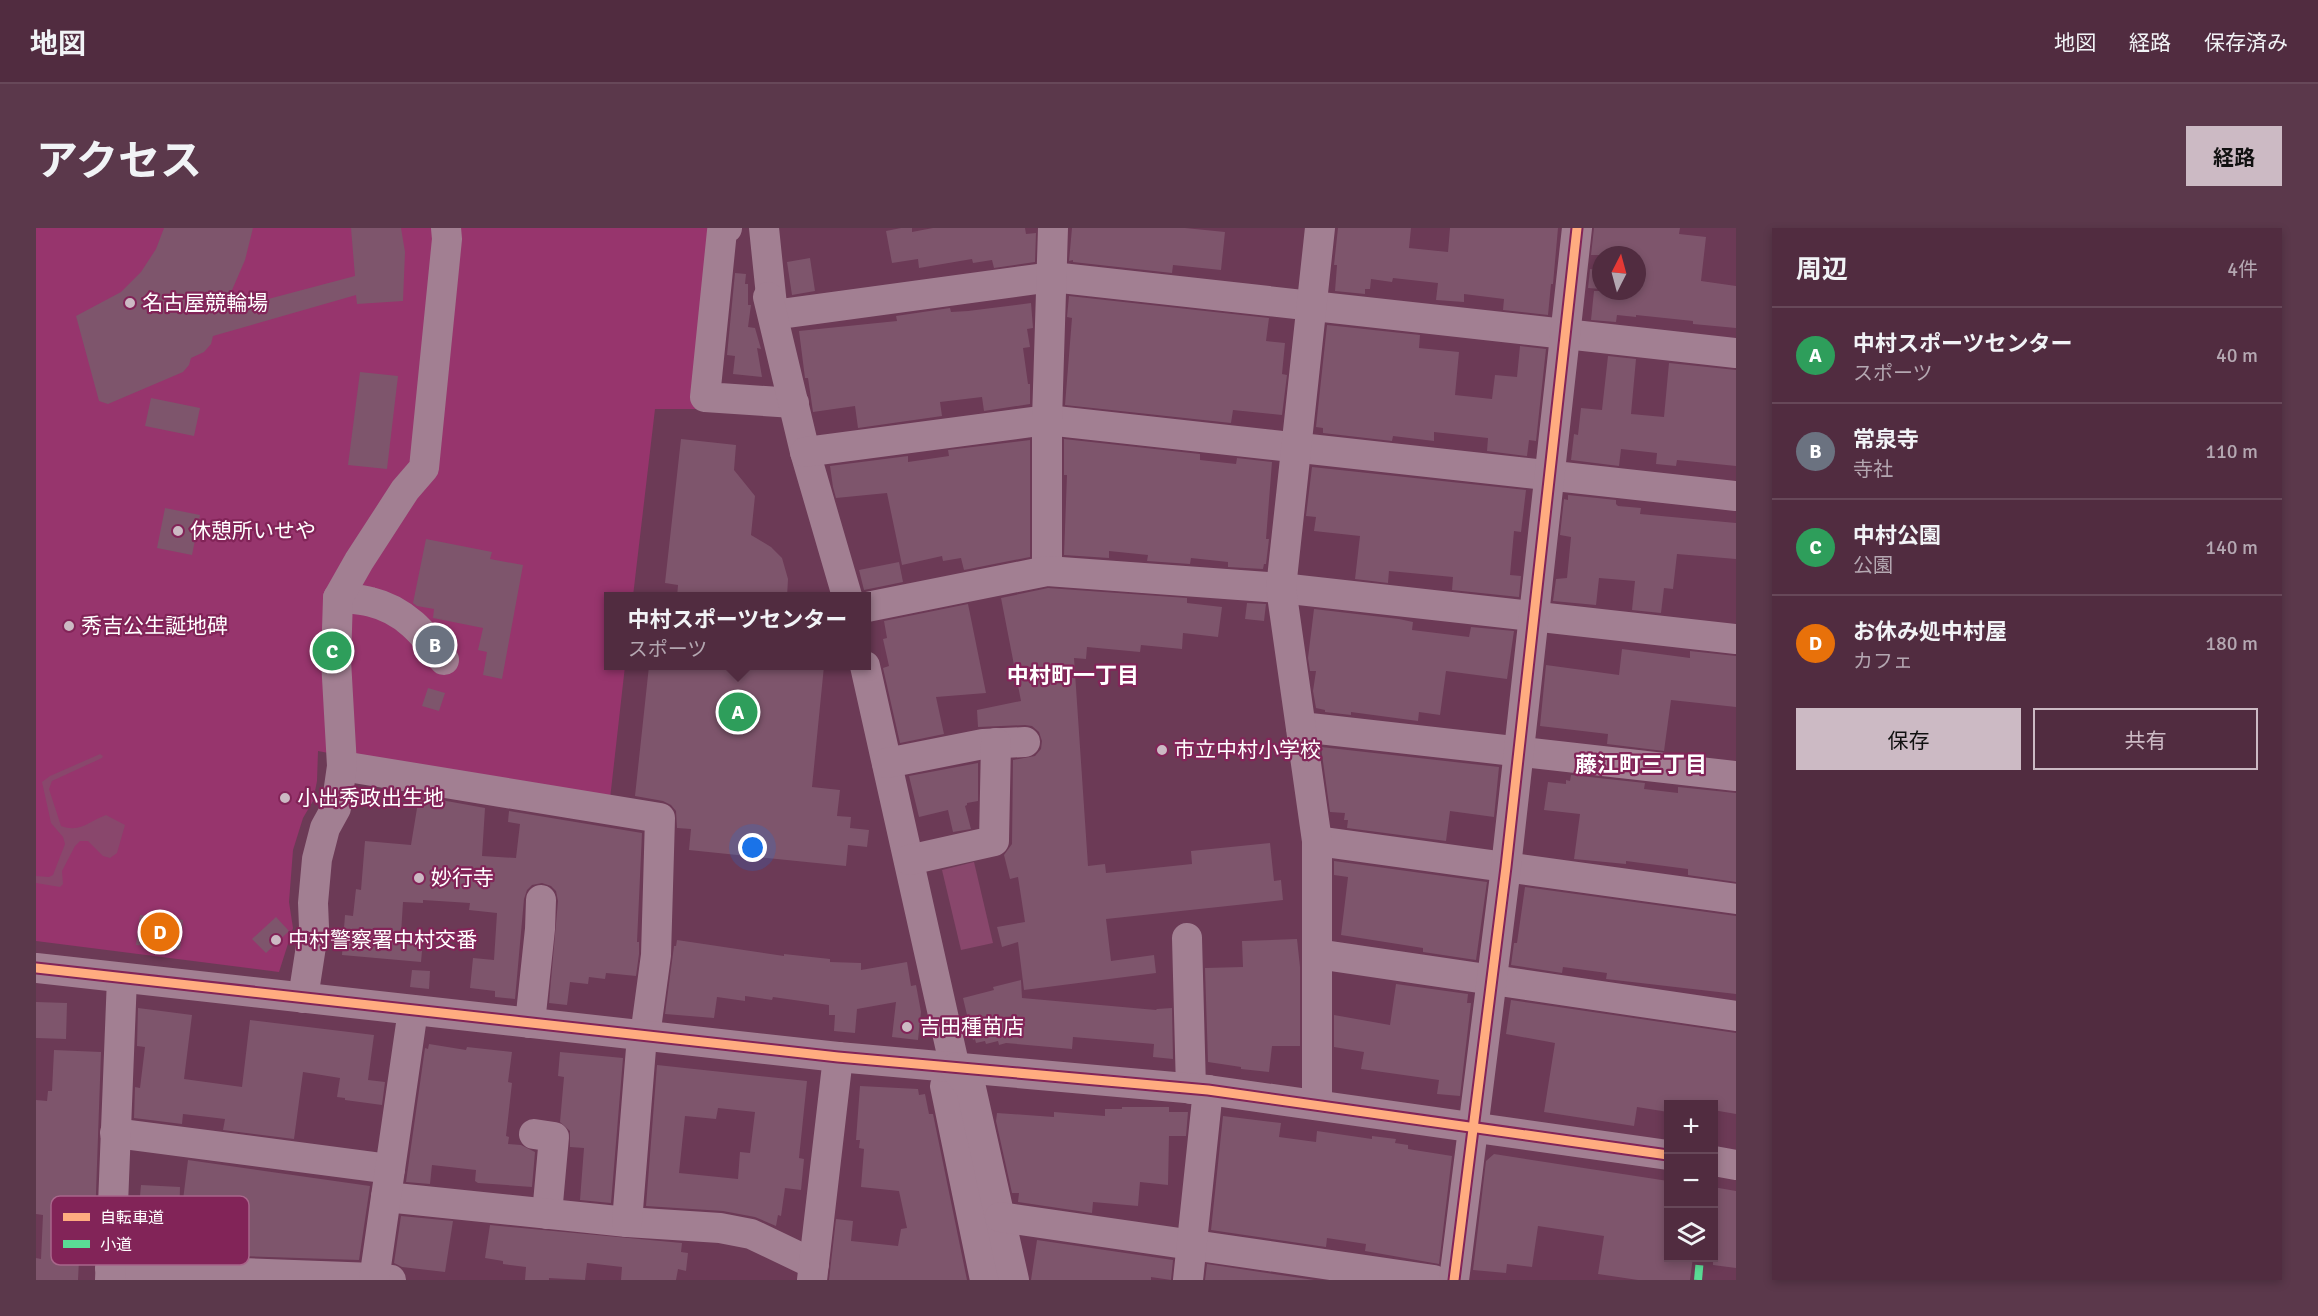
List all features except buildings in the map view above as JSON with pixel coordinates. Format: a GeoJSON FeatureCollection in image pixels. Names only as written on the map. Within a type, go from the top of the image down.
{"type":"FeatureCollection","features":[{"type":"Feature","properties":{"kind":"street"},"geometry":{"type":"LineString","coordinates":[[303,998],[314,927],[313,903],[317,860],[325,828],[336,808],[342,766],[336,660],[338,598],[405,490],[424,468],[447,239],[446,228]]}},
{"type":"Feature","properties":{"kind":"street"},"geometry":{"type":"LineString","coordinates":[[727,228],[722,231],[705,397],[794,403]]}},
{"type":"Feature","properties":{"kind":"street"},"geometry":{"type":"LineString","coordinates":[[749,228],[773,315],[806,452],[846,592]]}},
{"type":"Feature","properties":{"kind":"street"},"geometry":{"type":"LineString","coordinates":[[764,228],[773,315]]}},
{"type":"Feature","properties":{"kind":"street"},"geometry":{"type":"LineString","coordinates":[[1047,571],[1047,420],[1053,228]]}},
{"type":"Feature","properties":{"kind":"street"},"geometry":{"type":"LineString","coordinates":[[1317,1105],[1317,841],[1281,588],[1320,228]]}},
{"type":"Feature","properties":{"kind":"street"},"geometry":{"type":"LineString","coordinates":[[1454,1280],[1506,867],[1577,228]]}},
{"type":"Feature","properties":{"kind":"street"},"geometry":{"type":"LineString","coordinates":[[773,315],[1052,277],[1736,353]]}},
{"type":"Feature","properties":{"kind":"street"},"geometry":{"type":"LineString","coordinates":[[806,452],[1047,420],[1736,496]]}},
{"type":"Feature","properties":{"kind":"street"},"geometry":{"type":"LineString","coordinates":[[871,606],[1047,571],[1281,588],[1736,639]]}},
{"type":"Feature","properties":{"kind":"street"},"geometry":{"type":"LineString","coordinates":[[338,598],[372,602],[406,618],[423,632],[444,660]]}},
{"type":"Feature","properties":{"kind":"street"},"geometry":{"type":"LineString","coordinates":[[866,670],[955,1068],[971,1088],[1014,1280]]}},
{"type":"Feature","properties":{"kind":"street"},"geometry":{"type":"LineString","coordinates":[[1301,727],[1736,776]]}},
{"type":"Feature","properties":{"kind":"street"},"geometry":{"type":"LineString","coordinates":[[887,763],[1010,743],[994,841],[909,860]]}},
{"type":"Feature","properties":{"kind":"street"},"geometry":{"type":"LineString","coordinates":[[342,766],[660,818],[656,956],[643,1036],[627,1222]]}},
{"type":"Feature","properties":{"kind":"street"},"geometry":{"type":"LineString","coordinates":[[1317,841],[1736,899]]}},
{"type":"Feature","properties":{"kind":"street"},"geometry":{"type":"LineString","coordinates":[[530,1023],[541,900]]}},
{"type":"Feature","properties":{"kind":"street"},"geometry":{"type":"LineString","coordinates":[[1187,938],[1200,1089],[1188,1280]]}},
{"type":"Feature","properties":{"kind":"street"},"geometry":{"type":"LineString","coordinates":[[1317,954],[1736,1016]]}},
{"type":"Feature","properties":{"kind":"street"},"geometry":{"type":"LineString","coordinates":[[36,968],[838,1057],[1200,1089],[1664,1154]]}},
{"type":"Feature","properties":{"kind":"street"},"geometry":{"type":"LineString","coordinates":[[113,1196],[122,978]]}},
{"type":"Feature","properties":{"kind":"street"},"geometry":{"type":"LineString","coordinates":[[110,1274],[380,1279],[388,1183],[413,1010]]}},
{"type":"Feature","properties":{"kind":"street"},"geometry":{"type":"LineString","coordinates":[[115,1133],[547,1214],[720,1228],[751,1234],[813,1272],[838,1057]]}},
{"type":"Feature","properties":{"kind":"street"},"geometry":{"type":"LineString","coordinates":[[955,1068],[945,1086],[985,1280]]}},
{"type":"Feature","properties":{"kind":"street"},"geometry":{"type":"LineString","coordinates":[[534,1134],[554,1137],[547,1214]]}},
{"type":"Feature","properties":{"kind":"street"},"geometry":{"type":"LineString","coordinates":[[1718,1162],[1736,1165]]}},
{"type":"Feature","properties":{"kind":"street"},"geometry":{"type":"LineString","coordinates":[[1000,1217],[1434,1280]]}},
{"type":"Feature","properties":{"kind":"shaded area"},"geometry":{"type":"Polygon","coordinates":[[[36,228],[717,228],[697,409],[655,409],[633,592],[604,592],[604,670],[625,670],[610,799],[512,788],[318,751],[317,781],[313,801],[303,818],[293,850],[289,902],[293,928],[279,972],[36,941],[36,228]]]}},
{"type":"Feature","properties":{"kind":"shaded area"},"geometry":{"type":"Polygon","coordinates":[[[100,754],[102,758],[52,781],[49,789],[61,826],[80,827],[106,815],[125,825],[117,853],[110,858],[103,856],[88,841],[80,841],[62,871],[63,884],[60,887],[36,883],[36,876],[53,875],[65,844],[63,837],[51,823],[42,782],[50,776],[100,754]]]}},
{"type":"Feature","properties":{"kind":"shaded area"},"geometry":{"type":"Polygon","coordinates":[[[974,862],[993,943],[961,950],[942,870],[974,862]]]}},
{"type":"Feature","properties":{"kind":"marked path"},"geometry":{"type":"LineString","coordinates":[[1698,1280],[1700,1262]]}},
{"type":"Feature","properties":{"kind":"cycle path"},"geometry":{"type":"LineString","coordinates":[[1454,1280],[1506,867],[1577,228]]}},
{"type":"Feature","properties":{"kind":"cycle path"},"geometry":{"type":"LineString","coordinates":[[36,968],[838,1057],[1208,1090],[1664,1154]]}},
{"type":"Feature","properties":{"kind":"place","name":"名古屋競輪場"},"geometry":{"type":"Point","coordinates":[130,303]}},
{"type":"Feature","properties":{"kind":"place","name":"休憩所いせや"},"geometry":{"type":"Point","coordinates":[178,531]}},
{"type":"Feature","properties":{"kind":"place","name":"秀吉公生誕地碑"},"geometry":{"type":"Point","coordinates":[69,626]}},
{"type":"Feature","properties":{"kind":"place","name":"常泉寺"},"geometry":{"type":"Point","coordinates":[435,645]}},
{"type":"Feature","properties":{"kind":"place","name":"中村公園"},"geometry":{"type":"Point","coordinates":[332,651]}},
{"type":"Feature","properties":{"kind":"place","name":"中村スポーツセンター"},"geometry":{"type":"Point","coordinates":[738,712]}},
{"type":"Feature","properties":{"kind":"place","name":"市立中村小学校"},"geometry":{"type":"Point","coordinates":[1162,750]}},
{"type":"Feature","properties":{"kind":"place","name":"小出秀政出生地"},"geometry":{"type":"Point","coordinates":[285,798]}},
{"type":"Feature","properties":{"kind":"place","name":"妙行寺"},"geometry":{"type":"Point","coordinates":[419,878]}},
{"type":"Feature","properties":{"kind":"place","name":"お休み処中村屋"},"geometry":{"type":"Point","coordinates":[160,932]}},
{"type":"Feature","properties":{"kind":"place","name":"中村警察署中村交番"},"geometry":{"type":"Point","coordinates":[276,940]}},
{"type":"Feature","properties":{"kind":"place","name":"吉田種苗店"},"geometry":{"type":"Point","coordinates":[907,1027]}},
{"type":"Feature","properties":{"kind":"district","name":"中村町一丁目"},"geometry":{"type":"Point","coordinates":[1073,675]}},
{"type":"Feature","properties":{"kind":"district","name":"藤江町三丁目"},"geometry":{"type":"Point","coordinates":[1641,764]}}]}
